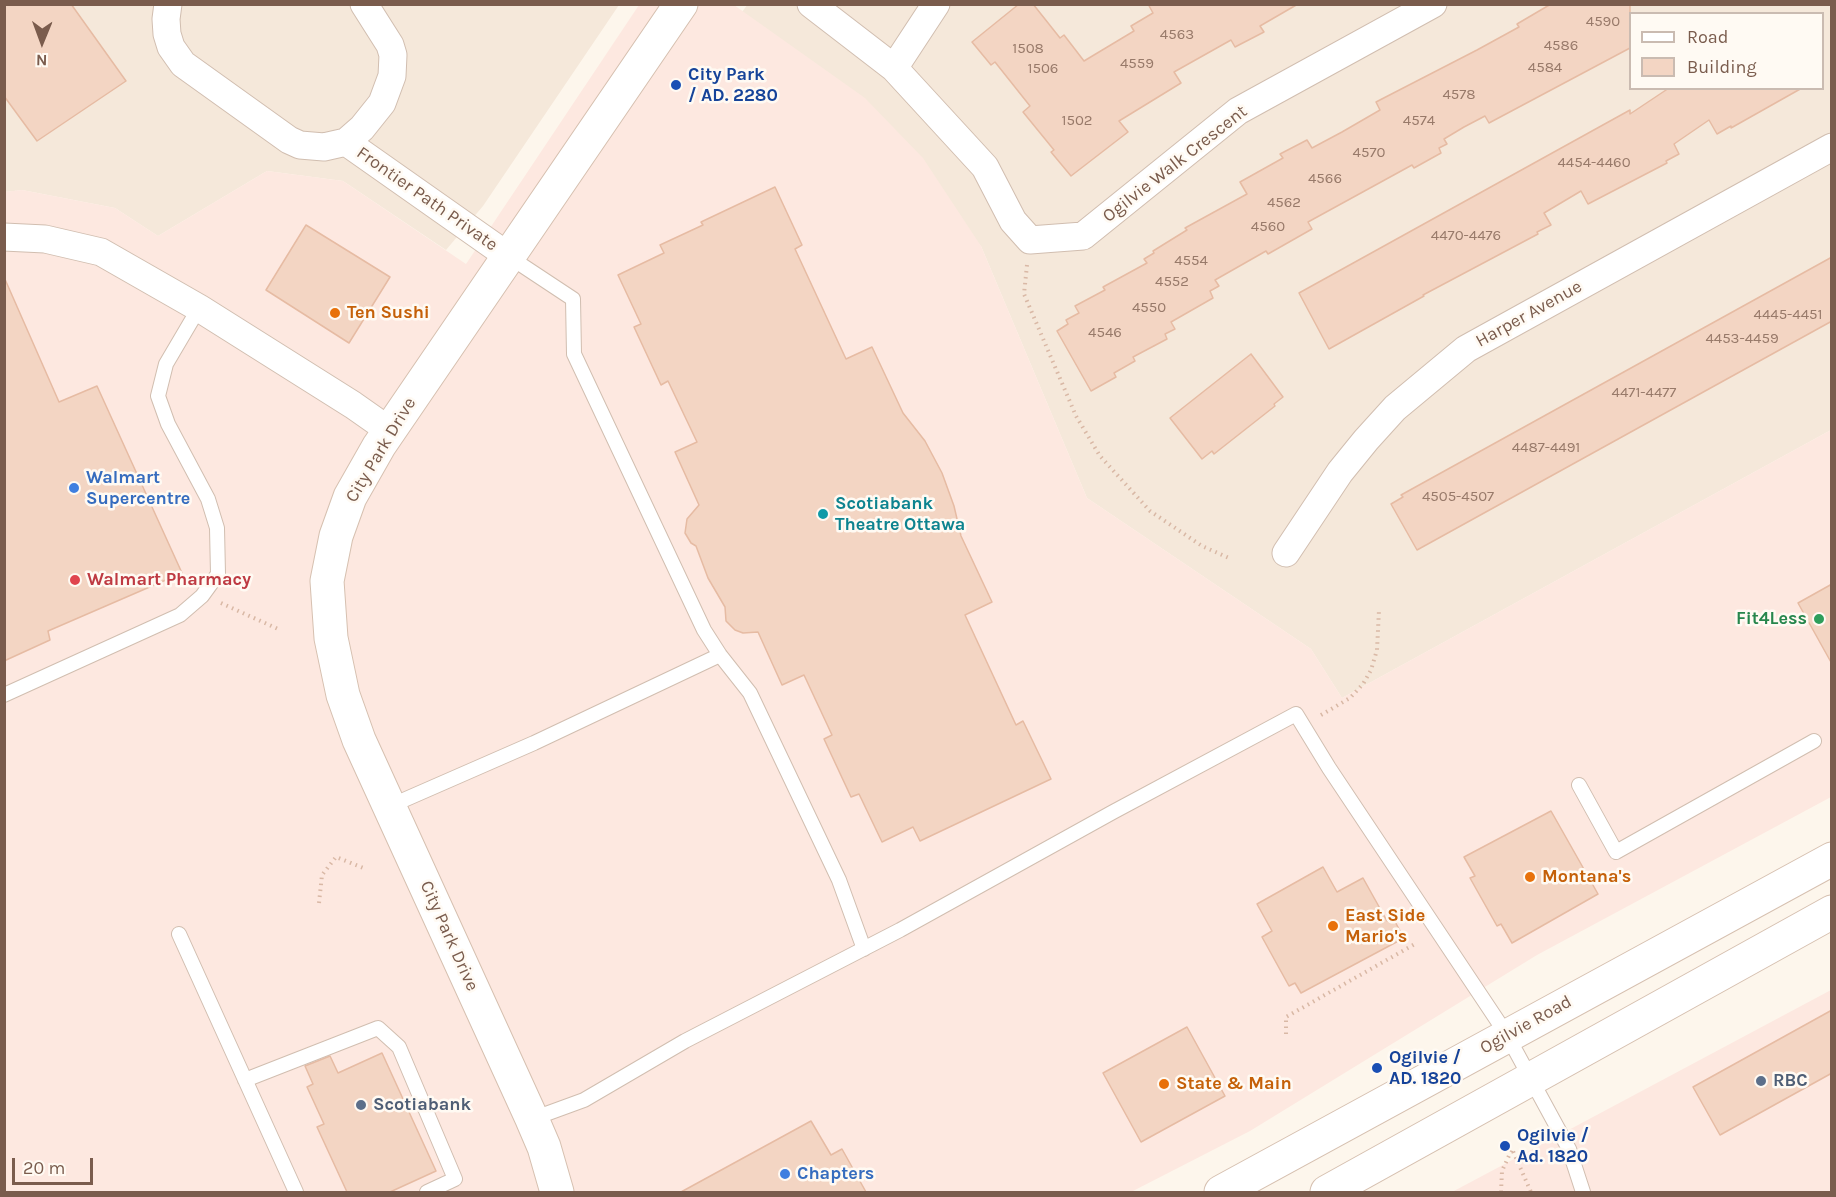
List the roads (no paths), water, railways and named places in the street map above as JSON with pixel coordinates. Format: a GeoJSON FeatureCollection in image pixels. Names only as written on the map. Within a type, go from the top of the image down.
{"type":"FeatureCollection","features":[{"type":"Feature","properties":{"kind":"street","name":"Frontier Path Private"},"geometry":{"type":"LineString","coordinates":[[168,4],[165,19],[166,34],[171,47],[183,64],[289,141],[300,145],[335,144],[362,128],[382,103],[392,76],[393,55],[390,45],[364,4]]}},
{"type":"Feature","properties":{"kind":"street","name":"City Park Drive"},"geometry":{"type":"LineString","coordinates":[[557,1192],[538,1133],[359,740],[343,694],[332,638],[327,581],[336,536],[350,497],[390,431],[681,4]]}},
{"type":"Feature","properties":{"kind":"street"},"geometry":{"type":"LineString","coordinates":[[811,4],[894,68],[936,4]]}},
{"type":"Feature","properties":{"kind":"street","name":"Ogilvie Walk Crescent"},"geometry":{"type":"LineString","coordinates":[[894,68],[985,167],[1022,230],[1083,236],[1238,111],[1433,4]]}},
{"type":"Feature","properties":{"kind":"street","name":"Frontier Path Private"},"geometry":{"type":"LineString","coordinates":[[335,144],[508,256]]}},
{"type":"Feature","properties":{"kind":"street","name":"Harper Avenue"},"geometry":{"type":"LineString","coordinates":[[1286,553],[1340,472],[1366,440],[1395,408],[1466,349],[1832,147]]}},
{"type":"Feature","properties":{"kind":"street"},"geometry":{"type":"LineString","coordinates":[[4,237],[45,239],[75,244],[101,252],[199,308],[353,405],[390,431]]}},
{"type":"Feature","properties":{"kind":"street","name":"Ogilvie Road"},"geometry":{"type":"LineString","coordinates":[[1221,1192],[1832,859]]}},
{"type":"Feature","properties":{"kind":"street"},"geometry":{"type":"LineString","coordinates":[[1327,1192],[1832,912]]}},
{"type":"Feature","properties":{"kind":"street","name":"City Park Drive"},"geometry":{"type":"LineString","coordinates":[[538,1133],[577,1192]]}},
{"type":"Feature","properties":{"kind":"lane"},"geometry":{"type":"LineString","coordinates":[[508,256],[573,299],[574,354],[704,630],[720,655],[750,693],[839,880],[864,949]]}},
{"type":"Feature","properties":{"kind":"lane"},"geometry":{"type":"LineString","coordinates":[[4,695],[180,615],[202,596],[218,574],[217,528],[208,499],[168,424],[158,396],[166,364],[199,308]]}},
{"type":"Feature","properties":{"kind":"lane"},"geometry":{"type":"LineString","coordinates":[[390,806],[534,743],[720,655]]}},
{"type":"Feature","properties":{"kind":"lane"},"geometry":{"type":"LineString","coordinates":[[538,1133],[584,1100],[686,1041],[864,949],[1296,714],[1507,1035],[1569,1149],[1583,1192]]}},
{"type":"Feature","properties":{"kind":"lane"},"geometry":{"type":"LineString","coordinates":[[1579,785],[1616,852],[1814,741]]}},
{"type":"Feature","properties":{"kind":"lane"},"geometry":{"type":"LineString","coordinates":[[179,934],[296,1192]]}},
{"type":"Feature","properties":{"kind":"lane"},"geometry":{"type":"LineString","coordinates":[[245,1080],[378,1028],[399,1047],[455,1179],[427,1192]]}},
{"type":"Feature","properties":{"kind":"place","name":"City Park / AD. 2280"},"geometry":{"type":"Point","coordinates":[676,85]}},
{"type":"Feature","properties":{"kind":"place","name":"Ten Sushi"},"geometry":{"type":"Point","coordinates":[335,313]}},
{"type":"Feature","properties":{"kind":"place","name":"Walmart Supercentre"},"geometry":{"type":"Point","coordinates":[74,488]}},
{"type":"Feature","properties":{"kind":"place","name":"Scotiabank Theatre Ottawa"},"geometry":{"type":"Point","coordinates":[823,514]}},
{"type":"Feature","properties":{"kind":"place","name":"Walmart Pharmacy"},"geometry":{"type":"Point","coordinates":[75,580]}},
{"type":"Feature","properties":{"kind":"place","name":"Fit4Less"},"geometry":{"type":"Point","coordinates":[1819,619]}},
{"type":"Feature","properties":{"kind":"place","name":"Montana's"},"geometry":{"type":"Point","coordinates":[1530,877]}},
{"type":"Feature","properties":{"kind":"place","name":"East Side Mario's"},"geometry":{"type":"Point","coordinates":[1333,926]}},
{"type":"Feature","properties":{"kind":"place","name":"Ogilvie / AD. 1820"},"geometry":{"type":"Point","coordinates":[1377,1068]}},
{"type":"Feature","properties":{"kind":"place","name":"RBC"},"geometry":{"type":"Point","coordinates":[1761,1081]}},
{"type":"Feature","properties":{"kind":"place","name":"State & Main"},"geometry":{"type":"Point","coordinates":[1164,1084]}},
{"type":"Feature","properties":{"kind":"place","name":"Scotiabank"},"geometry":{"type":"Point","coordinates":[361,1105]}},
{"type":"Feature","properties":{"kind":"place","name":"Ogilvie / Ad. 1820"},"geometry":{"type":"Point","coordinates":[1505,1146]}},
{"type":"Feature","properties":{"kind":"place","name":"Chapters"},"geometry":{"type":"Point","coordinates":[785,1174]}}]}
